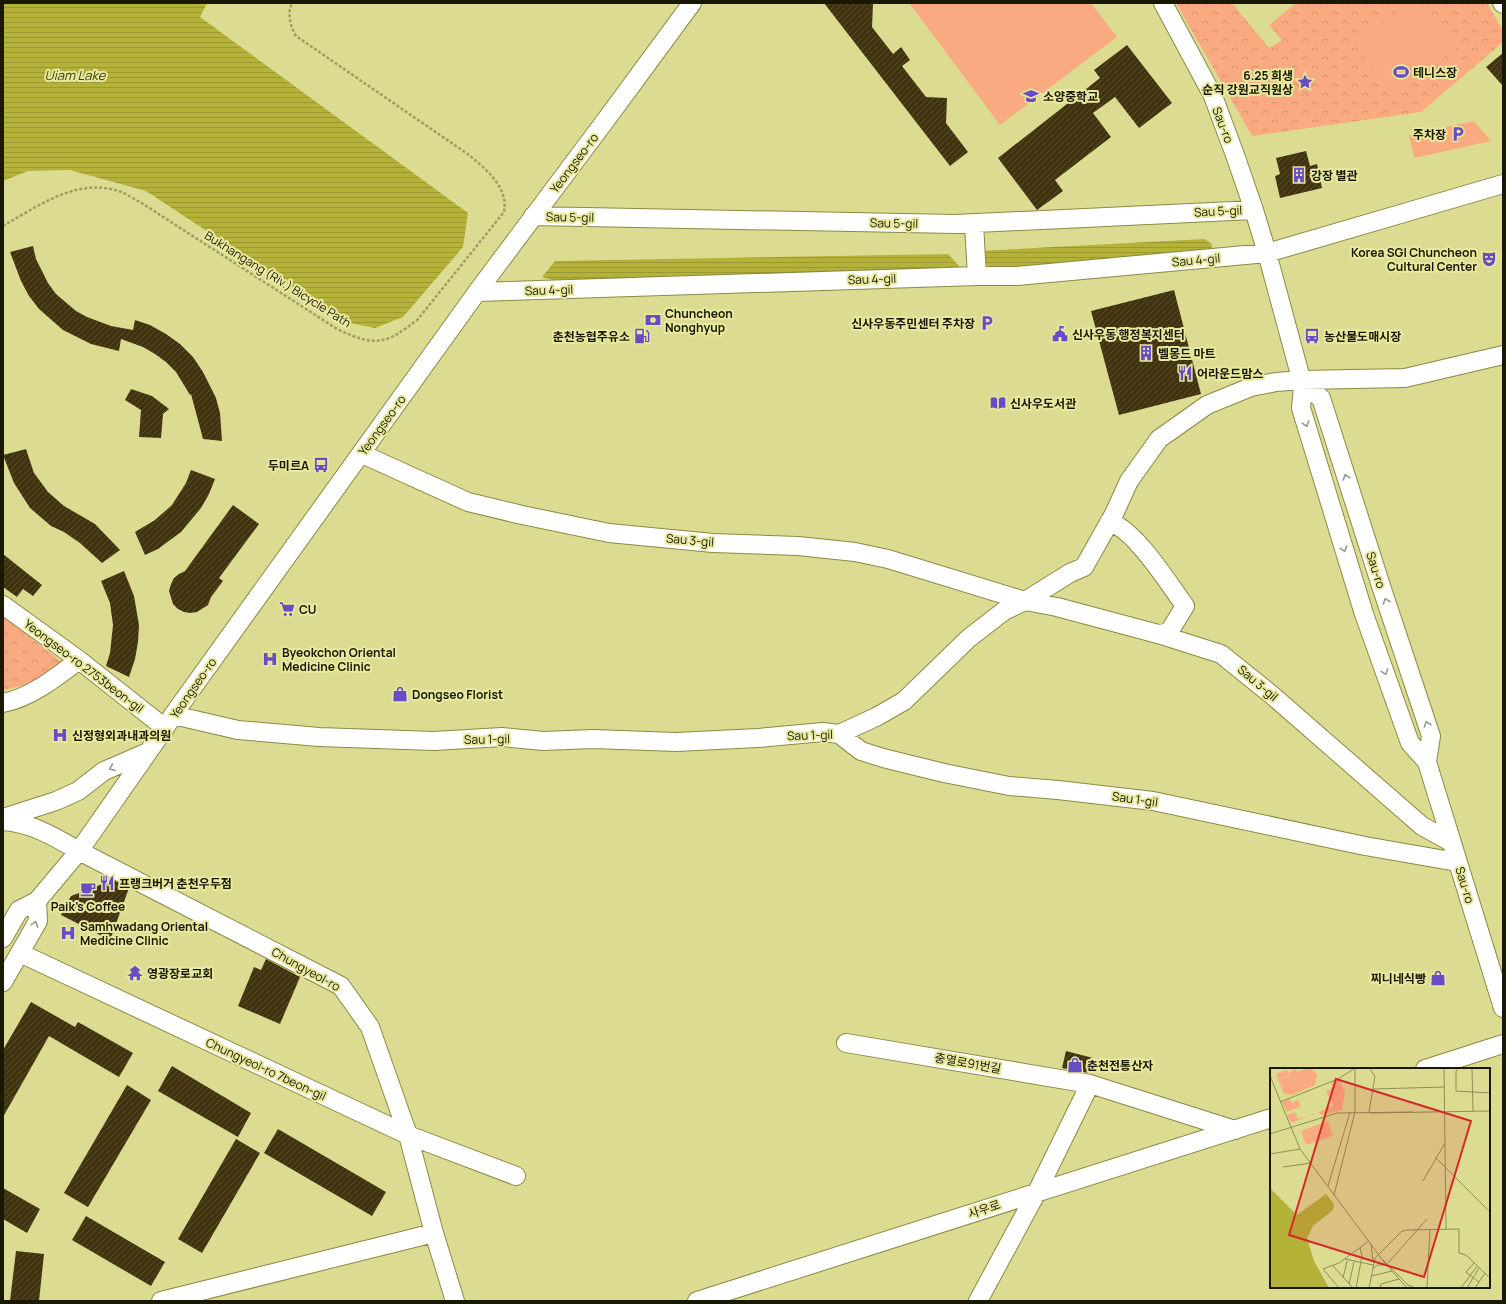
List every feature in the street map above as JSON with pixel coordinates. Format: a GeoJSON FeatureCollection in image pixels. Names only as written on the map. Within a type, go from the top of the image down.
{"type":"FeatureCollection","features":[{"type":"Feature","properties":{"kind":"street","name":"Yeongseo-ro"},"geometry":{"type":"LineString","coordinates":[[79,851],[169,722],[477,292],[692,3]]}},
{"type":"Feature","properties":{"kind":"street","name":"Sau-ro"},"geometry":{"type":"LineString","coordinates":[[1163,3],[1213,96],[1254,210],[1302,383],[1301,408],[1364,614],[1410,743],[1428,762]]}},
{"type":"Feature","properties":{"kind":"street"},"geometry":{"type":"LineString","coordinates":[[1267,253],[1503,184]]}},
{"type":"Feature","properties":{"kind":"street","name":"Sau 5-gil"},"geometry":{"type":"LineString","coordinates":[[534,216],[974,224],[1254,210]]}},
{"type":"Feature","properties":{"kind":"street"},"geometry":{"type":"LineString","coordinates":[[974,224],[978,276]]}},
{"type":"Feature","properties":{"kind":"street","name":"Sau 4-gil"},"geometry":{"type":"LineString","coordinates":[[477,292],[1017,276],[1267,253]]}},
{"type":"Feature","properties":{"kind":"street"},"geometry":{"type":"LineString","coordinates":[[839,734],[876,717],[904,700],[969,638],[1004,611],[1025,601],[1070,573],[1084,567],[1110,522],[1129,480],[1159,439],[1207,405],[1251,387],[1276,382],[1302,383],[1405,378],[1503,356]]}},
{"type":"Feature","properties":{"kind":"street","name":"Sau-ro"},"geometry":{"type":"LineString","coordinates":[[1302,383],[1321,398],[1431,736],[1428,762],[1457,862],[1503,1008]]}},
{"type":"Feature","properties":{"kind":"street","name":"Sau 3-gil"},"geometry":{"type":"LineString","coordinates":[[362,454],[468,502],[522,515],[609,533],[713,543],[798,546],[854,552],[888,559],[1025,601],[1058,607],[1158,634],[1221,654],[1273,696],[1422,826],[1451,842]]}},
{"type":"Feature","properties":{"kind":"street"},"geometry":{"type":"LineString","coordinates":[[1110,522],[1116,523],[1142,547],[1185,606],[1169,632],[1158,634]]}},
{"type":"Feature","properties":{"kind":"street","name":"Yeongseo-ro 2753beon-gil"},"geometry":{"type":"LineString","coordinates":[[3,605],[169,722]]}},
{"type":"Feature","properties":{"kind":"street"},"geometry":{"type":"LineString","coordinates":[[3,703],[14,701],[53,680],[79,660]]}},
{"type":"Feature","properties":{"kind":"street","name":"Sau 1-gil"},"geometry":{"type":"LineString","coordinates":[[169,722],[319,737],[434,741],[502,737],[543,741],[593,739],[676,742],[758,738],[823,732],[839,734],[861,751],[944,773],[1009,786],[1153,801],[1365,846],[1457,862]]}},
{"type":"Feature","properties":{"kind":"street"},"geometry":{"type":"LineString","coordinates":[[3,818],[78,791],[104,771],[148,752]]}},
{"type":"Feature","properties":{"kind":"street","name":"Chungyeol-ro"},"geometry":{"type":"LineString","coordinates":[[3,821],[16,822],[48,832],[79,851],[341,986],[370,1027],[408,1135],[434,1233],[455,1301]]}},
{"type":"Feature","properties":{"kind":"street"},"geometry":{"type":"LineString","coordinates":[[3,938],[19,910],[37,901],[79,851]]}},
{"type":"Feature","properties":{"kind":"street"},"geometry":{"type":"LineString","coordinates":[[3,982],[38,921],[37,901]]}},
{"type":"Feature","properties":{"kind":"street","name":"Chungyeol-ro 7beon-gil"},"geometry":{"type":"LineString","coordinates":[[20,953],[408,1135],[516,1176]]}},
{"type":"Feature","properties":{"kind":"street","name":"충열로91번길"},"geometry":{"type":"LineString","coordinates":[[846,1042],[1090,1084],[1235,1130]]}},
{"type":"Feature","properties":{"kind":"street"},"geometry":{"type":"LineString","coordinates":[[1428,1068],[1503,1044]]}},
{"type":"Feature","properties":{"kind":"street"},"geometry":{"type":"LineString","coordinates":[[978,1301],[1037,1192],[1090,1084]]}},
{"type":"Feature","properties":{"kind":"street","name":"사우로"},"geometry":{"type":"LineString","coordinates":[[697,1301],[1270,1118]]}},
{"type":"Feature","properties":{"kind":"street"},"geometry":{"type":"LineString","coordinates":[[161,1301],[434,1233]]}},
{"type":"Feature","properties":{"kind":"path","name":"Bukhangang (Riv.) Bicycle Path"},"geometry":{"type":"LineString","coordinates":[[3,226],[45,202],[64,194],[95,188],[116,190],[140,202],[337,329],[354,337],[368,341],[380,342],[403,332],[418,319],[504,212],[506,205],[504,196],[494,179],[469,155],[296,36],[289,19],[290,7],[292,3]]}},
{"type":"Feature","properties":{"kind":"green space"},"geometry":{"type":"Polygon","coordinates":[[[909,3],[1091,3],[1117,37],[1000,125],[909,3]]]}},
{"type":"Feature","properties":{"kind":"green space"},"geometry":{"type":"Polygon","coordinates":[[[1176,3],[1232,3],[1269,48],[1282,40],[1269,25],[1296,3],[1487,3],[1503,31],[1503,42],[1421,112],[1252,136],[1176,3]]]}},
{"type":"Feature","properties":{"kind":"green space","name":"테니스장"},"geometry":{"type":"Polygon","coordinates":[[[1407,3],[1420,3],[1456,48],[1396,96],[1355,45],[1407,3]]]}},
{"type":"Feature","properties":{"kind":"green space"},"geometry":{"type":"Polygon","coordinates":[[[1474,121],[1491,141],[1414,158],[1409,135],[1474,121]]]}},
{"type":"Feature","properties":{"kind":"green space"},"geometry":{"type":"Polygon","coordinates":[[[3,616],[64,664],[50,679],[3,690],[3,616]]]}},
{"type":"Feature","properties":{"kind":"water","name":"Uiam Lake"},"geometry":{"type":"Polygon","coordinates":[[[3,3],[207,3],[200,17],[468,213],[463,247],[403,317],[375,328],[345,322],[146,191],[70,170],[28,171],[3,181],[3,3]]]}},
{"type":"Feature","properties":{"kind":"water"},"geometry":{"type":"Polygon","coordinates":[[[1204,239],[1212,244],[1211,258],[1196,257],[991,268],[979,259],[979,251],[1204,239]]]}},
{"type":"Feature","properties":{"kind":"water"},"geometry":{"type":"Polygon","coordinates":[[[948,254],[960,267],[955,274],[553,280],[542,277],[555,261],[948,254]]]}},
{"type":"Feature","properties":{"kind":"building"},"geometry":{"type":"Polygon","coordinates":[[[824,3],[873,4],[872,27],[893,54],[901,47],[910,60],[902,66],[926,97],[947,98],[946,123],[968,152],[950,166],[824,3]]]}},
{"type":"Feature","properties":{"kind":"building"},"geometry":{"type":"Polygon","coordinates":[[[1127,45],[1172,103],[1139,128],[1115,97],[1093,113],[1111,137],[1055,180],[1063,191],[1037,210],[998,158],[1100,78],[1094,70],[1127,45]]]}},
{"type":"Feature","properties":{"kind":"building"},"geometry":{"type":"Polygon","coordinates":[[[1503,53],[1503,86],[1486,67],[1503,53]]]}},
{"type":"Feature","properties":{"kind":"building","name":"강장 별관"},"geometry":{"type":"Polygon","coordinates":[[[1306,151],[1310,166],[1317,164],[1322,188],[1280,198],[1275,176],[1280,174],[1276,158],[1306,151]]]}},
{"type":"Feature","properties":{"kind":"building"},"geometry":{"type":"Polygon","coordinates":[[[33,246],[36,259],[48,283],[56,294],[76,311],[111,326],[133,330],[135,320],[150,325],[180,344],[193,357],[203,372],[216,398],[220,413],[222,441],[203,439],[191,394],[190,395],[176,372],[155,354],[143,347],[121,339],[119,351],[91,344],[63,330],[39,309],[29,296],[21,281],[10,252],[33,246]]]}},
{"type":"Feature","properties":{"kind":"building","name":"벨몽드 마트"},"geometry":{"type":"Polygon","coordinates":[[[1174,290],[1201,394],[1119,415],[1091,311],[1174,290]]]}},
{"type":"Feature","properties":{"kind":"building"},"geometry":{"type":"Polygon","coordinates":[[[131,389],[152,396],[169,409],[163,414],[161,438],[139,437],[141,410],[125,400],[131,389]]]}},
{"type":"Feature","properties":{"kind":"building"},"geometry":{"type":"Polygon","coordinates":[[[26,449],[34,473],[48,492],[64,506],[95,524],[120,550],[102,563],[80,543],[64,532],[51,526],[30,508],[14,483],[3,455],[26,449]]]}},
{"type":"Feature","properties":{"kind":"building"},"geometry":{"type":"Polygon","coordinates":[[[191,470],[215,479],[209,494],[201,508],[181,532],[158,549],[145,555],[135,532],[155,520],[172,505],[186,483],[191,470]]]}},
{"type":"Feature","properties":{"kind":"building"},"geometry":{"type":"Polygon","coordinates":[[[233,505],[259,524],[219,578],[223,581],[211,597],[208,605],[197,612],[184,612],[173,604],[169,591],[171,584],[174,578],[185,571],[233,505]]]}},
{"type":"Feature","properties":{"kind":"building"},"geometry":{"type":"Polygon","coordinates":[[[3,554],[42,585],[33,596],[23,589],[17,597],[3,587],[3,554]]]}},
{"type":"Feature","properties":{"kind":"building"},"geometry":{"type":"Polygon","coordinates":[[[124,571],[134,596],[139,625],[135,659],[129,677],[106,666],[110,653],[113,625],[110,603],[101,581],[124,571]]]}},
{"type":"Feature","properties":{"kind":"building"},"geometry":{"type":"Polygon","coordinates":[[[113,880],[129,888],[110,940],[61,915],[71,896],[113,880]]]}},
{"type":"Feature","properties":{"kind":"building"},"geometry":{"type":"Polygon","coordinates":[[[266,959],[300,977],[280,1024],[238,1006],[254,967],[261,970],[266,959]]]}},
{"type":"Feature","properties":{"kind":"building"},"geometry":{"type":"Polygon","coordinates":[[[31,1002],[75,1027],[78,1022],[133,1053],[119,1077],[49,1036],[3,1117],[3,1050],[31,1002]]]}},
{"type":"Feature","properties":{"kind":"building"},"geometry":{"type":"Polygon","coordinates":[[[1066,1051],[1093,1058],[1089,1073],[1062,1068],[1066,1051]]]}},
{"type":"Feature","properties":{"kind":"building"},"geometry":{"type":"Polygon","coordinates":[[[172,1066],[251,1113],[238,1137],[158,1091],[172,1066]]]}},
{"type":"Feature","properties":{"kind":"building"},"geometry":{"type":"Polygon","coordinates":[[[127,1085],[151,1100],[88,1207],[64,1193],[127,1085]]]}},
{"type":"Feature","properties":{"kind":"building"},"geometry":{"type":"Polygon","coordinates":[[[278,1129],[386,1192],[372,1216],[264,1153],[278,1129]]]}},
{"type":"Feature","properties":{"kind":"building"},"geometry":{"type":"Polygon","coordinates":[[[236,1139],[260,1153],[202,1253],[178,1239],[236,1139]]]}},
{"type":"Feature","properties":{"kind":"building"},"geometry":{"type":"Polygon","coordinates":[[[3,1188],[40,1209],[27,1233],[3,1219],[3,1188]]]}},
{"type":"Feature","properties":{"kind":"building"},"geometry":{"type":"Polygon","coordinates":[[[86,1216],[165,1262],[151,1286],[72,1240],[86,1216]]]}},
{"type":"Feature","properties":{"kind":"building"},"geometry":{"type":"Polygon","coordinates":[[[16,1251],[44,1254],[39,1301],[10,1301],[16,1251]]]}},
{"type":"Feature","properties":{"kind":"place","name":"테니스장"},"geometry":{"type":"Point","coordinates":[1401,72]}},
{"type":"Feature","properties":{"kind":"place","name":"6.25 희생 순직 강원교직원상"},"geometry":{"type":"Point","coordinates":[1305,82]}},
{"type":"Feature","properties":{"kind":"place","name":"소양중학교"},"geometry":{"type":"Point","coordinates":[1031,96]}},
{"type":"Feature","properties":{"kind":"place","name":"주차장"},"geometry":{"type":"Point","coordinates":[1458,134]}},
{"type":"Feature","properties":{"kind":"place","name":"강장 별관"},"geometry":{"type":"Point","coordinates":[1299,175]}},
{"type":"Feature","properties":{"kind":"place","name":"Korea SGI Chuncheon Cultural Center"},"geometry":{"type":"Point","coordinates":[1489,259]}},
{"type":"Feature","properties":{"kind":"place","name":"Chuncheon Nonghyup"},"geometry":{"type":"Point","coordinates":[653,320]}},
{"type":"Feature","properties":{"kind":"place","name":"신사우동주민센터 주차장"},"geometry":{"type":"Point","coordinates":[987,323]}},
{"type":"Feature","properties":{"kind":"place","name":"신사우동 행정복지센터"},"geometry":{"type":"Point","coordinates":[1060,334]}},
{"type":"Feature","properties":{"kind":"place","name":"춘천농협주유소"},"geometry":{"type":"Point","coordinates":[642,336]}},
{"type":"Feature","properties":{"kind":"place","name":"농산물도매시장"},"geometry":{"type":"Point","coordinates":[1312,336]}},
{"type":"Feature","properties":{"kind":"place","name":"벨몽드 마트"},"geometry":{"type":"Point","coordinates":[1146,353]}},
{"type":"Feature","properties":{"kind":"place","name":"어라운드맘스"},"geometry":{"type":"Point","coordinates":[1185,373]}},
{"type":"Feature","properties":{"kind":"place","name":"신사우도서관"},"geometry":{"type":"Point","coordinates":[998,403]}},
{"type":"Feature","properties":{"kind":"place","name":"두미르A"},"geometry":{"type":"Point","coordinates":[321,465]}},
{"type":"Feature","properties":{"kind":"place","name":"CU"},"geometry":{"type":"Point","coordinates":[287,609]}},
{"type":"Feature","properties":{"kind":"place","name":"Byeokchon Oriental Medicine Clinic"},"geometry":{"type":"Point","coordinates":[270,659]}},
{"type":"Feature","properties":{"kind":"place","name":"Dongseo Florist"},"geometry":{"type":"Point","coordinates":[400,694]}},
{"type":"Feature","properties":{"kind":"place","name":"신정형외과내과의원"},"geometry":{"type":"Point","coordinates":[60,735]}},
{"type":"Feature","properties":{"kind":"place","name":"프랭크버거 춘천우두점"},"geometry":{"type":"Point","coordinates":[107,883]}},
{"type":"Feature","properties":{"kind":"place","name":"Paik's Coffee"},"geometry":{"type":"Point","coordinates":[88,889]}},
{"type":"Feature","properties":{"kind":"place","name":"Samhwadang Oriental Medicine Clinic"},"geometry":{"type":"Point","coordinates":[68,933]}},
{"type":"Feature","properties":{"kind":"place","name":"영광장로교회"},"geometry":{"type":"Point","coordinates":[135,973]}},
{"type":"Feature","properties":{"kind":"place","name":"찌니네식빵"},"geometry":{"type":"Point","coordinates":[1438,978]}},
{"type":"Feature","properties":{"kind":"place","name":"춘천전통산자"},"geometry":{"type":"Point","coordinates":[1075,1065]}}]}
